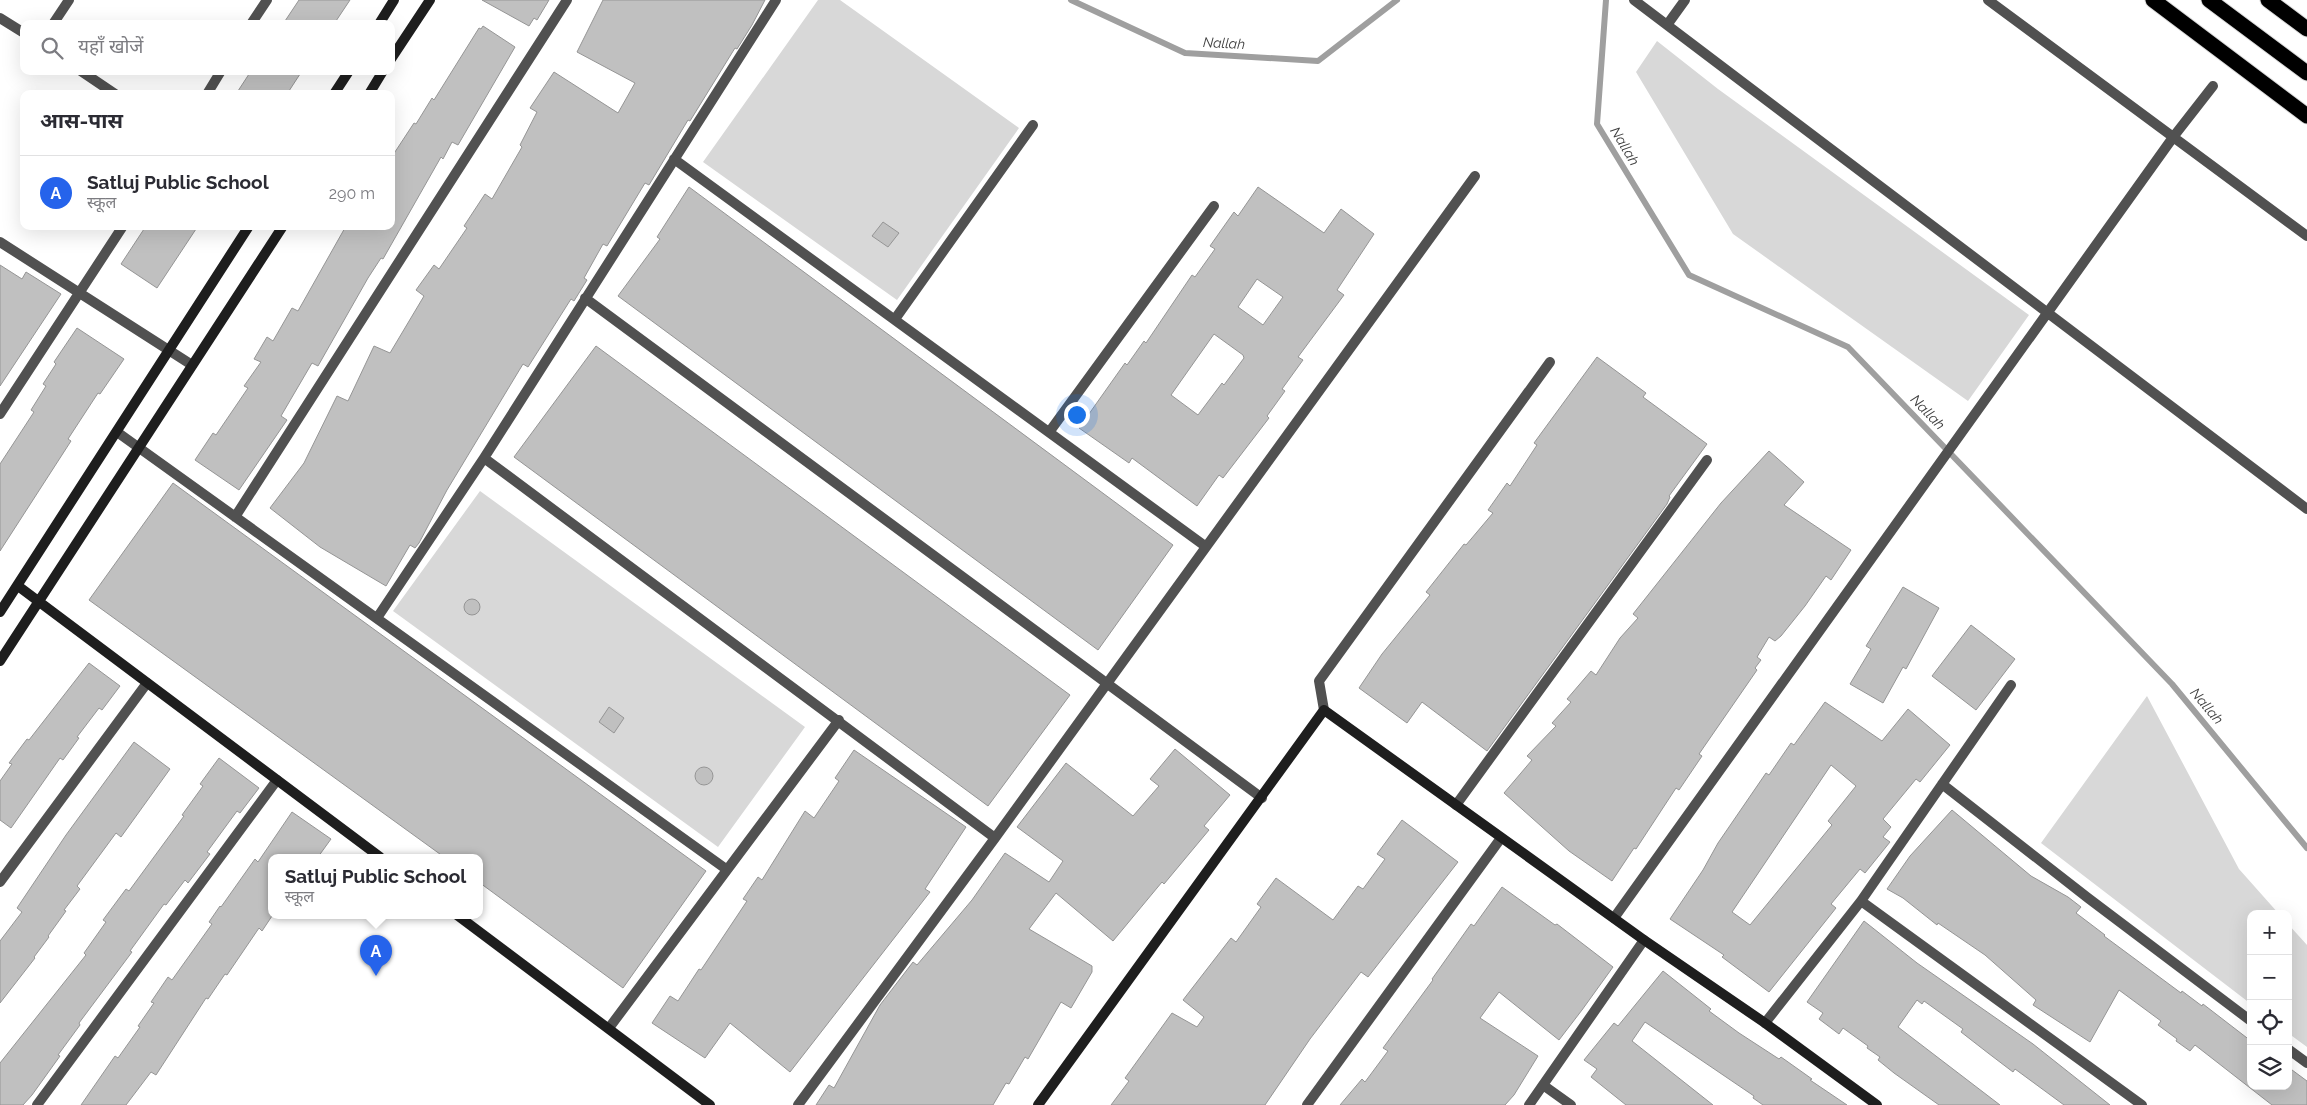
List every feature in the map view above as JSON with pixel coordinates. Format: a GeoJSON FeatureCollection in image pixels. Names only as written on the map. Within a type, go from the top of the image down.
{"type":"FeatureCollection","features":[{"type":"Feature","properties":{"kind":"highway"},"geometry":{"type":"LineString","coordinates":[[2153,0],[2307,116]]}},
{"type":"Feature","properties":{"kind":"highway"},"geometry":{"type":"LineString","coordinates":[[2209,0],[2307,73]]}},
{"type":"Feature","properties":{"kind":"highway"},"geometry":{"type":"LineString","coordinates":[[2268,0],[2307,29]]}},
{"type":"Feature","properties":{"kind":"street"},"geometry":{"type":"LineString","coordinates":[[56,20],[69,0]]}},
{"type":"Feature","properties":{"kind":"street"},"geometry":{"type":"LineString","coordinates":[[254,20],[266,0]]}},
{"type":"Feature","properties":{"kind":"street"},"geometry":{"type":"LineString","coordinates":[[382,20],[394,0]]}},
{"type":"Feature","properties":{"kind":"street"},"geometry":{"type":"LineString","coordinates":[[395,53],[430,0]]}},
{"type":"Feature","properties":{"kind":"street"},"geometry":{"type":"LineString","coordinates":[[235,517],[567,0]]}},
{"type":"Feature","properties":{"kind":"street"},"geometry":{"type":"LineString","coordinates":[[377,618],[484,458],[776,0]]}},
{"type":"Feature","properties":{"kind":"street"},"geometry":{"type":"LineString","coordinates":[[1634,0],[2307,509]]}},
{"type":"Feature","properties":{"kind":"street"},"geometry":{"type":"LineString","coordinates":[[1667,25],[1685,0]]}},
{"type":"Feature","properties":{"kind":"street"},"geometry":{"type":"LineString","coordinates":[[1988,0],[2307,236]]}},
{"type":"Feature","properties":{"kind":"street"},"geometry":{"type":"LineString","coordinates":[[0,18],[20,30]]}},
{"type":"Feature","properties":{"kind":"street"},"geometry":{"type":"LineString","coordinates":[[87,75],[109,90]]}},
{"type":"Feature","properties":{"kind":"street"},"geometry":{"type":"LineString","coordinates":[[209,90],[219,75]]}},
{"type":"Feature","properties":{"kind":"street"},"geometry":{"type":"LineString","coordinates":[[337,90],[346,75]]}},
{"type":"Feature","properties":{"kind":"street"},"geometry":{"type":"LineString","coordinates":[[371,90],[381,75]]}},
{"type":"Feature","properties":{"kind":"street"},"geometry":{"type":"LineString","coordinates":[[1614,918],[2174,136],[2213,86]]}},
{"type":"Feature","properties":{"kind":"street"},"geometry":{"type":"LineString","coordinates":[[895,319],[1033,125]]}},
{"type":"Feature","properties":{"kind":"street"},"geometry":{"type":"LineString","coordinates":[[674,159],[1050,431],[1205,546]]}},
{"type":"Feature","properties":{"kind":"street"},"geometry":{"type":"LineString","coordinates":[[798,1105],[995,838],[1475,176]]}},
{"type":"Feature","properties":{"kind":"street"},"geometry":{"type":"LineString","coordinates":[[1050,431],[1214,206]]}},
{"type":"Feature","properties":{"kind":"street"},"geometry":{"type":"LineString","coordinates":[[0,414],[119,230]]}},
{"type":"Feature","properties":{"kind":"street"},"geometry":{"type":"LineString","coordinates":[[0,612],[246,230]]}},
{"type":"Feature","properties":{"kind":"street"},"geometry":{"type":"LineString","coordinates":[[0,661],[280,230]]}},
{"type":"Feature","properties":{"kind":"street"},"geometry":{"type":"LineString","coordinates":[[0,242],[192,365]]}},
{"type":"Feature","properties":{"kind":"street"},"geometry":{"type":"LineString","coordinates":[[586,298],[1262,798]]}},
{"type":"Feature","properties":{"kind":"street"},"geometry":{"type":"LineString","coordinates":[[1550,362],[1319,681],[1324,710],[1644,940],[1765,1023],[1876,1105]]}},
{"type":"Feature","properties":{"kind":"street"},"geometry":{"type":"LineString","coordinates":[[117,432],[726,869]]}},
{"type":"Feature","properties":{"kind":"street"},"geometry":{"type":"LineString","coordinates":[[484,458],[995,838]]}},
{"type":"Feature","properties":{"kind":"street"},"geometry":{"type":"LineString","coordinates":[[1456,805],[1707,460]]}},
{"type":"Feature","properties":{"kind":"street"},"geometry":{"type":"LineString","coordinates":[[18,586],[376,854]]}},
{"type":"Feature","properties":{"kind":"street"},"geometry":{"type":"LineString","coordinates":[[0,882],[147,682]]}},
{"type":"Feature","properties":{"kind":"street"},"geometry":{"type":"LineString","coordinates":[[1765,1023],[1861,901],[2012,685]]}},
{"type":"Feature","properties":{"kind":"street"},"geometry":{"type":"LineString","coordinates":[[1040,1104],[1324,710]]}},
{"type":"Feature","properties":{"kind":"street"},"geometry":{"type":"LineString","coordinates":[[609,1028],[838,720]]}},
{"type":"Feature","properties":{"kind":"street"},"geometry":{"type":"LineString","coordinates":[[38,1105],[277,780]]}},
{"type":"Feature","properties":{"kind":"street"},"geometry":{"type":"LineString","coordinates":[[1942,784],[2088,898],[2247,1018]]}},
{"type":"Feature","properties":{"kind":"street"},"geometry":{"type":"LineString","coordinates":[[1307,1105],[1501,838]]}},
{"type":"Feature","properties":{"kind":"street"},"geometry":{"type":"LineString","coordinates":[[1861,901],[2142,1105]]}},
{"type":"Feature","properties":{"kind":"street"},"geometry":{"type":"LineString","coordinates":[[462,919],[710,1105]]}},
{"type":"Feature","properties":{"kind":"street"},"geometry":{"type":"LineString","coordinates":[[1529,1105],[1644,940]]}},
{"type":"Feature","properties":{"kind":"street"},"geometry":{"type":"LineString","coordinates":[[2292,1052],[2307,1063]]}},
{"type":"Feature","properties":{"kind":"street"},"geometry":{"type":"LineString","coordinates":[[1543,1085],[1571,1105]]}},
{"type":"Feature","properties":{"kind":"shaded area"},"geometry":{"type":"Polygon","coordinates":[[[818,0],[840,0],[1019,128],[897,300],[703,162],[818,0]]]}},
{"type":"Feature","properties":{"kind":"shaded area"},"geometry":{"type":"Polygon","coordinates":[[[1657,41],[1718,89],[2029,315],[1968,401],[1733,234],[1636,72],[1657,41]]]}},
{"type":"Feature","properties":{"kind":"shaded area"},"geometry":{"type":"Polygon","coordinates":[[[480,491],[805,727],[718,847],[393,611],[480,491]]]}},
{"type":"Feature","properties":{"kind":"shaded area"},"geometry":{"type":"Polygon","coordinates":[[[2147,696],[2239,869],[2275,910],[2247,910],[2247,1001],[2041,843],[2147,696]]]}},
{"type":"Feature","properties":{"kind":"shaded area"},"geometry":{"type":"Polygon","coordinates":[[[2292,928],[2307,945],[2307,1047],[2292,1036],[2292,928]]]}},
{"type":"Feature","properties":{"kind":"building"},"geometry":{"type":"Polygon","coordinates":[[[299,0],[350,0],[337,20],[286,20],[299,0]]]}},
{"type":"Feature","properties":{"kind":"building"},"geometry":{"type":"Polygon","coordinates":[[[482,0],[549,0],[537,20],[534,18],[529,26],[482,0]]]}},
{"type":"Feature","properties":{"kind":"building"},"geometry":{"type":"Polygon","coordinates":[[[603,0],[765,0],[737,49],[735,48],[690,121],[688,120],[649,185],[645,183],[607,246],[603,244],[584,278],[587,280],[574,301],[571,299],[528,367],[523,364],[447,490],[419,543],[415,548],[410,545],[386,586],[320,547],[270,508],[304,463],[337,396],[348,401],[374,346],[390,353],[424,296],[416,290],[434,265],[439,269],[467,228],[464,226],[485,194],[492,199],[522,147],[520,145],[537,112],[530,108],[554,72],[618,113],[635,83],[577,52],[603,0]]]}},
{"type":"Feature","properties":{"kind":"building"},"geometry":{"type":"Polygon","coordinates":[[[483,26],[515,47],[458,145],[452,142],[443,159],[441,157],[383,259],[381,258],[368,278],[318,366],[312,363],[281,416],[287,420],[239,490],[195,460],[213,433],[216,435],[248,388],[244,386],[261,362],[254,359],[267,337],[273,341],[292,308],[298,311],[344,230],[395,230],[395,152],[414,123],[416,124],[432,98],[434,100],[479,28],[481,29],[483,26]]]}},
{"type":"Feature","properties":{"kind":"building"},"geometry":{"type":"Polygon","coordinates":[[[248,75],[299,75],[290,90],[239,90],[248,75]]]}},
{"type":"Feature","properties":{"kind":"building"},"geometry":{"type":"Polygon","coordinates":[[[689,187],[1173,545],[1098,650],[618,296],[660,239],[657,237],[689,187]]]}},
{"type":"Feature","properties":{"kind":"building"},"geometry":{"type":"Polygon","coordinates":[[[1258,187],[1324,233],[1341,209],[1374,234],[1337,290],[1344,295],[1298,357],[1303,360],[1282,389],[1285,391],[1267,416],[1269,418],[1223,478],[1219,475],[1197,506],[1132,458],[1129,463],[1079,428],[1125,363],[1127,365],[1144,341],[1146,343],[1192,275],[1195,277],[1215,249],[1210,246],[1234,212],[1238,216],[1258,187]],[[1257,279],[1238,307],[1263,325],[1283,297],[1257,279]],[[1214,334],[1171,395],[1198,415],[1244,358],[1243,355],[1214,334]]]}},
{"type":"Feature","properties":{"kind":"building"},"geometry":{"type":"Polygon","coordinates":[[[883,222],[899,233],[888,247],[872,236],[883,222]]]}},
{"type":"Feature","properties":{"kind":"building"},"geometry":{"type":"Polygon","coordinates":[[[143,230],[195,230],[157,288],[121,264],[143,230]]]}},
{"type":"Feature","properties":{"kind":"building"},"geometry":{"type":"Polygon","coordinates":[[[0,265],[22,279],[26,272],[61,294],[0,386],[0,265]]]}},
{"type":"Feature","properties":{"kind":"building"},"geometry":{"type":"Polygon","coordinates":[[[77,328],[124,359],[100,394],[98,393],[68,439],[71,441],[0,551],[0,464],[34,412],[31,410],[46,386],[43,384],[56,364],[54,362],[77,328]]]}},
{"type":"Feature","properties":{"kind":"building"},"geometry":{"type":"Polygon","coordinates":[[[596,346],[1070,695],[988,806],[514,457],[596,346]]]}},
{"type":"Feature","properties":{"kind":"building"},"geometry":{"type":"Polygon","coordinates":[[[1597,357],[1646,393],[1643,397],[1707,444],[1669,496],[1667,504],[1487,751],[1422,702],[1407,723],[1359,688],[1382,654],[1430,595],[1426,592],[1464,544],[1466,545],[1493,513],[1488,510],[1507,483],[1510,486],[1537,445],[1534,443],[1597,357]]]}},
{"type":"Feature","properties":{"kind":"building"},"geometry":{"type":"Polygon","coordinates":[[[1769,451],[1804,482],[1784,505],[1851,550],[1831,580],[1826,576],[1781,636],[1775,641],[1769,637],[1757,657],[1761,660],[1755,668],[1757,670],[1699,754],[1702,756],[1679,790],[1676,788],[1636,849],[1634,848],[1612,881],[1569,851],[1504,793],[1532,760],[1527,756],[1556,726],[1552,723],[1571,702],[1567,699],[1591,671],[1596,675],[1620,638],[1638,618],[1633,614],[1721,503],[1769,451]]]}},
{"type":"Feature","properties":{"kind":"building"},"geometry":{"type":"Polygon","coordinates":[[[173,483],[706,871],[623,988],[483,885],[483,854],[440,854],[89,600],[173,483]]]}},
{"type":"Feature","properties":{"kind":"building"},"geometry":{"type":"Polygon","coordinates":[[[1903,587],[1939,608],[1906,669],[1903,667],[1883,703],[1850,684],[1871,649],[1866,646],[1903,587]]]}},
{"type":"Feature","properties":{"kind":"building"},"geometry":{"type":"Polygon","coordinates":[[[469,599],[475,599],[480,604],[478,613],[469,615],[464,610],[464,604],[469,599]]]}},
{"type":"Feature","properties":{"kind":"building"},"geometry":{"type":"Polygon","coordinates":[[[1971,625],[2015,659],[1976,710],[1932,676],[1971,625]]]}},
{"type":"Feature","properties":{"kind":"building"},"geometry":{"type":"Polygon","coordinates":[[[89,663],[120,686],[102,710],[99,708],[77,737],[79,738],[63,760],[60,758],[11,828],[0,820],[0,781],[12,764],[9,763],[27,739],[29,740],[89,663]]]}},
{"type":"Feature","properties":{"kind":"building"},"geometry":{"type":"Polygon","coordinates":[[[1825,702],[1882,741],[1908,709],[1950,745],[1920,782],[1916,779],[1883,819],[1891,827],[1883,837],[1890,842],[1865,873],[1860,869],[1831,904],[1836,908],[1769,992],[1722,957],[1724,955],[1670,919],[1703,870],[1718,843],[1766,773],[1769,775],[1791,743],[1794,745],[1825,702]],[[1831,765],[1732,912],[1750,925],[1832,825],[1828,821],[1856,786],[1831,765]]]}},
{"type":"Feature","properties":{"kind":"building"},"geometry":{"type":"Polygon","coordinates":[[[609,707],[624,718],[614,733],[599,722],[609,707]]]}},
{"type":"Feature","properties":{"kind":"building"},"geometry":{"type":"Polygon","coordinates":[[[134,742],[170,769],[121,837],[116,833],[77,886],[80,889],[64,910],[66,911],[49,937],[0,1003],[0,941],[22,912],[17,908],[66,835],[134,742]]]}},
{"type":"Feature","properties":{"kind":"building"},"geometry":{"type":"Polygon","coordinates":[[[1175,749],[1230,795],[1204,826],[1209,830],[1164,884],[1162,882],[1113,941],[1056,893],[1029,929],[1092,966],[1092,972],[1071,1008],[1061,1002],[1028,1059],[1025,1057],[1009,1084],[1006,1083],[993,1105],[816,1105],[829,1085],[834,1088],[880,1005],[913,962],[917,965],[972,900],[1005,853],[1049,882],[1063,861],[1017,827],[1066,763],[1133,816],[1159,786],[1150,779],[1175,749]]]}},
{"type":"Feature","properties":{"kind":"building"},"geometry":{"type":"Polygon","coordinates":[[[854,750],[966,827],[925,889],[930,892],[790,1072],[730,1023],[705,1058],[652,1023],[670,996],[678,1001],[699,969],[701,970],[747,901],[743,899],[758,877],[762,880],[805,811],[814,818],[839,781],[835,778],[854,750]]]}},
{"type":"Feature","properties":{"kind":"building"},"geometry":{"type":"Polygon","coordinates":[[[219,758],[259,788],[240,813],[237,811],[207,852],[210,854],[188,883],[185,880],[166,905],[164,904],[130,951],[132,952],[79,1023],[80,1025],[58,1055],[60,1056],[32,1095],[23,1105],[0,1105],[0,1063],[86,955],[84,953],[106,922],[103,920],[126,889],[129,891],[184,816],[182,815],[203,786],[200,784],[219,758]]]}},
{"type":"Feature","properties":{"kind":"building"},"geometry":{"type":"Polygon","coordinates":[[[704,767],[710,770],[713,776],[710,782],[704,785],[698,782],[695,776],[698,770],[704,767]]]}},
{"type":"Feature","properties":{"kind":"building"},"geometry":{"type":"Polygon","coordinates":[[[1952,810],[2031,876],[2068,897],[2081,907],[2076,913],[2104,936],[2181,993],[2182,991],[2202,1006],[2203,1004],[2247,1038],[2247,1086],[2195,1045],[2190,1051],[2176,1041],[2177,1039],[2158,1025],[2161,1021],[2119,990],[2090,1042],[2033,1005],[2036,1000],[1985,955],[1938,923],[1937,925],[1903,898],[1887,889],[1910,856],[1952,810]]]}},
{"type":"Feature","properties":{"kind":"building"},"geometry":{"type":"Polygon","coordinates":[[[292,812],[331,839],[320,854],[268,854],[268,919],[270,919],[262,931],[259,928],[227,975],[225,974],[208,999],[206,998],[156,1075],[151,1072],[126,1105],[81,1105],[115,1056],[118,1058],[140,1027],[138,1026],[154,1003],[151,1002],[168,977],[172,980],[212,924],[209,922],[220,906],[255,859],[258,862],[292,812]]]}},
{"type":"Feature","properties":{"kind":"building"},"geometry":{"type":"Polygon","coordinates":[[[1402,820],[1458,862],[1368,977],[1361,972],[1310,1039],[1265,1105],[1111,1105],[1129,1081],[1125,1078],[1172,1013],[1197,1027],[1204,1017],[1183,1000],[1231,938],[1236,942],[1261,907],[1257,904],[1276,878],[1333,920],[1358,886],[1363,889],[1385,859],[1377,854],[1402,820]]]}},
{"type":"Feature","properties":{"kind":"building"},"geometry":{"type":"Polygon","coordinates":[[[1502,887],[1555,925],[1557,924],[1613,967],[1582,1010],[1559,1040],[1499,992],[1480,1018],[1538,1056],[1514,1095],[1505,1105],[1340,1105],[1362,1079],[1365,1082],[1388,1051],[1383,1048],[1471,924],[1474,926],[1502,887]]]}},
{"type":"Feature","properties":{"kind":"building"},"geometry":{"type":"Polygon","coordinates":[[[1864,921],[1917,963],[2033,1044],[2110,1105],[2064,1105],[2015,1069],[2013,1072],[1961,1032],[1963,1029],[1924,1001],[1922,1004],[1917,1000],[1898,1027],[2000,1105],[1939,1105],[1894,1073],[1878,1060],[1880,1057],[1867,1048],[1868,1046],[1843,1028],[1839,1034],[1819,1019],[1823,1013],[1807,1002],[1864,921]]]}},
{"type":"Feature","properties":{"kind":"building"},"geometry":{"type":"Polygon","coordinates":[[[1663,971],[1711,1009],[1709,1011],[1739,1033],[1779,1059],[1781,1057],[1812,1079],[1810,1080],[1847,1105],[1763,1105],[1753,1098],[1754,1096],[1645,1022],[1632,1041],[1713,1105],[1626,1105],[1591,1077],[1597,1069],[1584,1060],[1614,1023],[1618,1026],[1663,971]]]}},
{"type":"Feature","properties":{"kind":"building"},"geometry":{"type":"Polygon","coordinates":[[[2292,1070],[2307,1081],[2307,1105],[2272,1105],[2253,1090],[2292,1090],[2292,1070]]]}},
{"type":"Feature","properties":{"kind":"waterway","name":"Nallah"},"geometry":{"type":"LineString","coordinates":[[1071,0],[1185,53],[1318,61],[1397,0]]}},
{"type":"Feature","properties":{"kind":"waterway","name":"Nallah"},"geometry":{"type":"LineString","coordinates":[[1606,0],[1597,124],[1689,275],[1848,347],[2172,684],[2307,848]]}},
{"type":"Feature","properties":{"kind":"place","name":"Satluj Public School"},"geometry":{"type":"Point","coordinates":[376,976]}}]}
